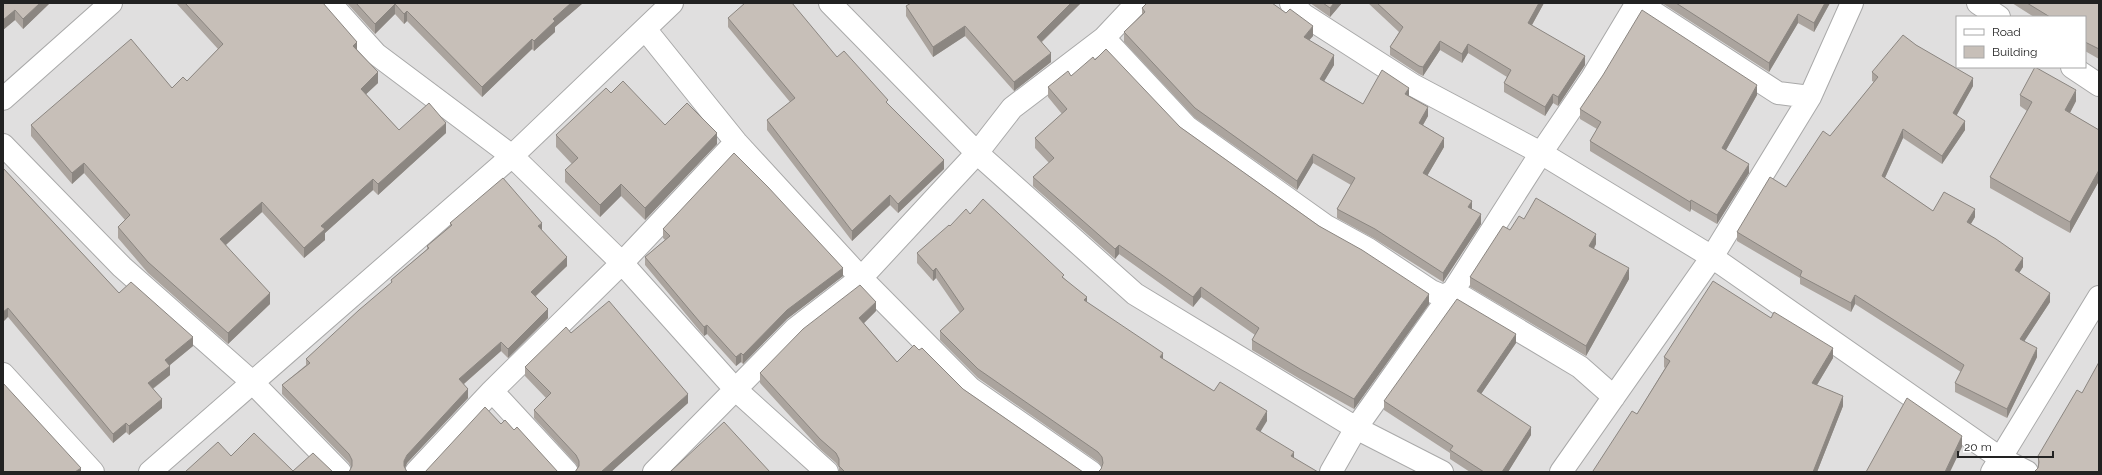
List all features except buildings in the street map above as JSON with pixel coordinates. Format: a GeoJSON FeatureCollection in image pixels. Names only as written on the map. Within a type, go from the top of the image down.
{"type":"FeatureCollection","features":[{"type":"Feature","properties":{"kind":"street"},"geometry":{"type":"LineString","coordinates":[[3,99],[111,3]]}},
{"type":"Feature","properties":{"kind":"street"},"geometry":{"type":"LineString","coordinates":[[330,3],[376,54],[512,156],[622,263],[735,389],[827,472]]}},
{"type":"Feature","properties":{"kind":"street"},"geometry":{"type":"LineString","coordinates":[[150,472],[251,381],[512,156],[672,3]]}},
{"type":"Feature","properties":{"kind":"street"},"geometry":{"type":"LineString","coordinates":[[830,3],[977,153],[1134,294],[1356,428],[1442,472]]}},
{"type":"Feature","properties":{"kind":"street"},"geometry":{"type":"LineString","coordinates":[[654,472],[795,329],[861,278],[977,153],[1012,108],[1104,38],[1137,3]]}},
{"type":"Feature","properties":{"kind":"street"},"geometry":{"type":"LineString","coordinates":[[1291,3],[1304,15],[1413,85],[1541,153],[1712,257],[1996,465],[2027,472]]}},
{"type":"Feature","properties":{"kind":"street"},"geometry":{"type":"LineString","coordinates":[[1331,472],[1356,428],[1453,291],[1541,153],[1592,78],[1638,3],[1778,92],[1810,97]]}},
{"type":"Feature","properties":{"kind":"street"},"geometry":{"type":"LineString","coordinates":[[1561,472],[1712,257],[1810,97],[1852,3]]}},
{"type":"Feature","properties":{"kind":"street"},"geometry":{"type":"LineString","coordinates":[[1978,3],[1998,16]]}},
{"type":"Feature","properties":{"kind":"street"},"geometry":{"type":"LineString","coordinates":[[645,29],[736,142],[861,278],[970,388],[1091,472]]}},
{"type":"Feature","properties":{"kind":"street"},"geometry":{"type":"LineString","coordinates":[[1104,38],[1187,127],[1326,226],[1368,249],[1431,291],[1443,296],[1453,291]]}},
{"type":"Feature","properties":{"kind":"street"},"geometry":{"type":"LineString","coordinates":[[2074,68],[2099,85]]}},
{"type":"Feature","properties":{"kind":"street"},"geometry":{"type":"LineString","coordinates":[[416,472],[492,391],[622,263],[736,142]]}},
{"type":"Feature","properties":{"kind":"street"},"geometry":{"type":"LineString","coordinates":[[3,145],[122,268],[251,381],[340,472]]}},
{"type":"Feature","properties":{"kind":"street"},"geometry":{"type":"LineString","coordinates":[[1453,291],[1580,367],[1614,397]]}},
{"type":"Feature","properties":{"kind":"street"},"geometry":{"type":"LineString","coordinates":[[1996,465],[2099,297]]}},
{"type":"Feature","properties":{"kind":"street"},"geometry":{"type":"LineString","coordinates":[[3,374],[93,472]]}},
{"type":"Feature","properties":{"kind":"street"},"geometry":{"type":"LineString","coordinates":[[492,391],[567,472]]}},
{"type":"Feature","properties":{"kind":"shaded area"},"geometry":{"type":"Polygon","coordinates":[[[3,3],[2099,3],[2099,472],[3,472],[3,3]]]}}]}
